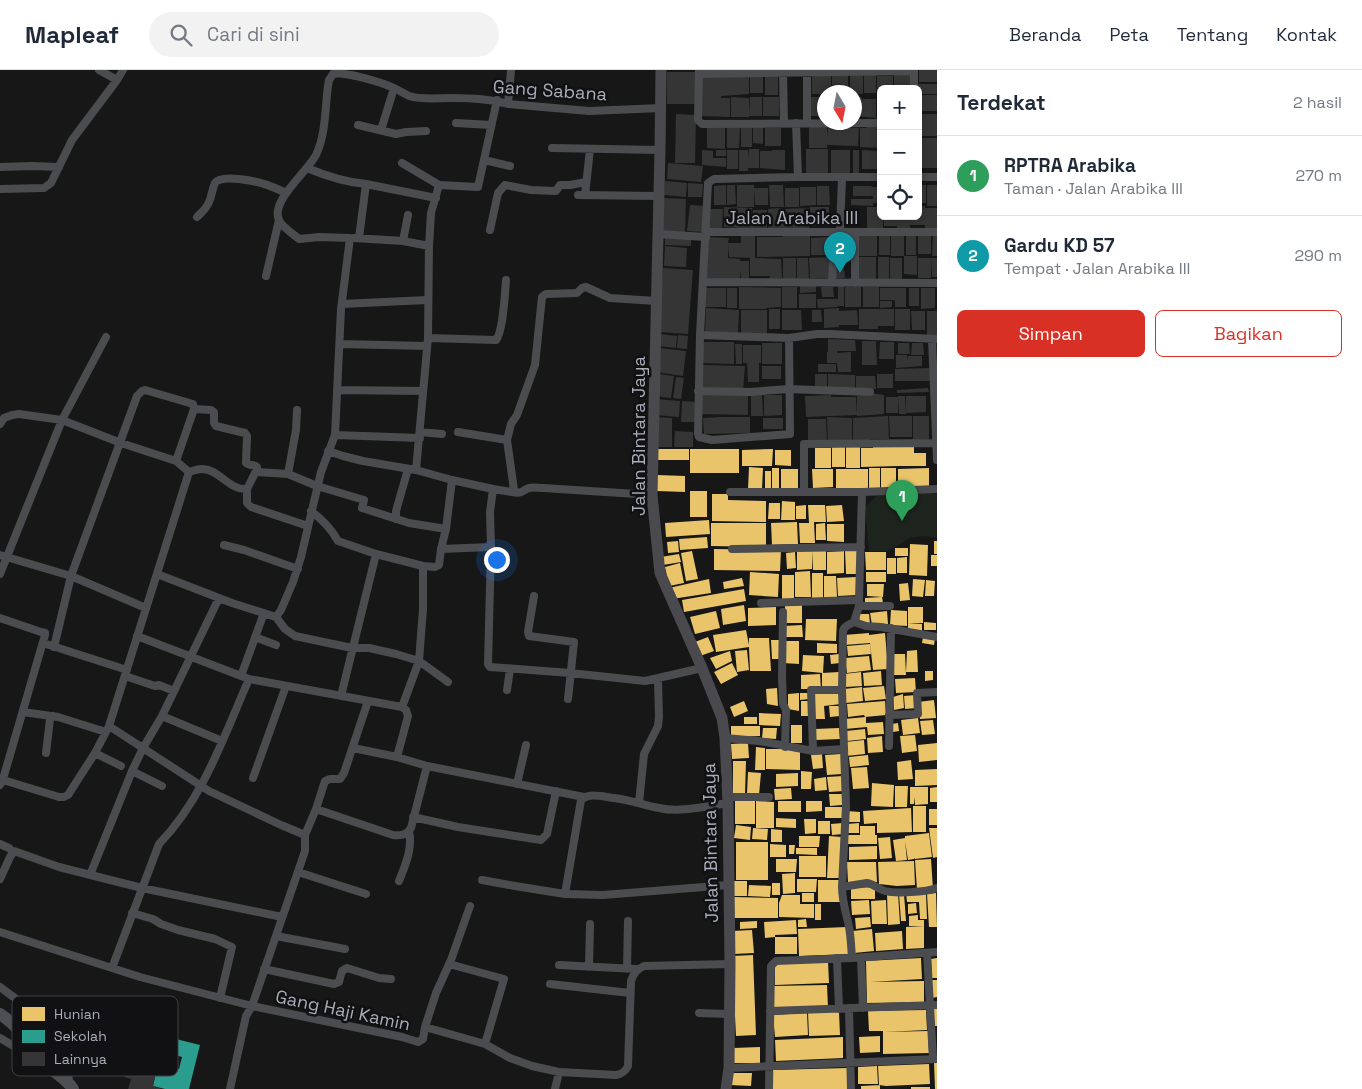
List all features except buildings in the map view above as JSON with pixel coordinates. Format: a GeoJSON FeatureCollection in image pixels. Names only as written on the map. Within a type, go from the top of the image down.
{"type":"FeatureCollection","features":[{"type":"Feature","properties":{"kind":"main road"},"geometry":{"type":"LineString","coordinates":[[0,1014],[12,1022]]}},
{"type":"Feature","properties":{"kind":"main road"},"geometry":{"type":"LineString","coordinates":[[60,1076],[71,1086]]}},
{"type":"Feature","properties":{"kind":"street"},"geometry":{"type":"LineString","coordinates":[[99,70],[117,80]]}},
{"type":"Feature","properties":{"kind":"street"},"geometry":{"type":"LineString","coordinates":[[0,189],[44,188],[51,183],[72,140],[123,70]]}},
{"type":"Feature","properties":{"kind":"street"},"geometry":{"type":"LineString","coordinates":[[508,104],[511,70]]}},
{"type":"Feature","properties":{"kind":"street","name":"Jalan Bintara Jaya"},"geometry":{"type":"LineString","coordinates":[[661,70],[652,495],[660,573],[722,718],[725,738],[728,800],[730,964],[729,1068],[726,1089]]}},
{"type":"Feature","properties":{"kind":"street"},"geometry":{"type":"LineString","coordinates":[[877,123],[702,124],[698,120],[699,72],[914,71],[914,85]]}},
{"type":"Feature","properties":{"kind":"street"},"geometry":{"type":"LineString","coordinates":[[807,123],[808,72]]}},
{"type":"Feature","properties":{"kind":"street"},"geometry":{"type":"LineString","coordinates":[[266,276],[279,220],[278,207],[286,193],[316,156],[321,139],[329,80],[333,74],[352,73]]}},
{"type":"Feature","properties":{"kind":"street","name":"Gang Sabana"},"geometry":{"type":"LineString","coordinates":[[352,73],[394,88],[410,96],[496,100],[508,104],[589,111],[661,108]]}},
{"type":"Feature","properties":{"kind":"street"},"geometry":{"type":"LineString","coordinates":[[783,73],[784,123]]}},
{"type":"Feature","properties":{"kind":"street"},"geometry":{"type":"LineString","coordinates":[[381,130],[394,88]]}},
{"type":"Feature","properties":{"kind":"street"},"geometry":{"type":"LineString","coordinates":[[402,163],[439,184],[478,187],[496,100]]}},
{"type":"Feature","properties":{"kind":"street"},"geometry":{"type":"LineString","coordinates":[[456,123],[491,125]]}},
{"type":"Feature","properties":{"kind":"street"},"geometry":{"type":"LineString","coordinates":[[796,123],[798,177]]}},
{"type":"Feature","properties":{"kind":"street"},"geometry":{"type":"LineString","coordinates":[[358,125],[396,134],[426,131]]}},
{"type":"Feature","properties":{"kind":"street"},"geometry":{"type":"LineString","coordinates":[[552,148],[660,150]]}},
{"type":"Feature","properties":{"kind":"street"},"geometry":{"type":"LineString","coordinates":[[590,149],[586,182],[582,195],[659,196]]}},
{"type":"Feature","properties":{"kind":"street"},"geometry":{"type":"LineString","coordinates":[[484,160],[510,166]]}},
{"type":"Feature","properties":{"kind":"street"},"geometry":{"type":"LineString","coordinates":[[0,168],[32,166],[59,168]]}},
{"type":"Feature","properties":{"kind":"street"},"geometry":{"type":"LineString","coordinates":[[306,168],[343,181],[436,198]]}},
{"type":"Feature","properties":{"kind":"street"},"geometry":{"type":"LineString","coordinates":[[877,177],[798,177],[714,180],[708,183],[702,282],[698,434],[699,437],[712,440],[790,434],[804,444],[936,443]]}},
{"type":"Feature","properties":{"kind":"street"},"geometry":{"type":"LineString","coordinates":[[832,282],[842,177]]}},
{"type":"Feature","properties":{"kind":"street"},"geometry":{"type":"LineString","coordinates":[[922,177],[937,177]]}},
{"type":"Feature","properties":{"kind":"street"},"geometry":{"type":"LineString","coordinates":[[197,217],[209,203],[217,180],[231,178],[254,181],[286,193]]}},
{"type":"Feature","properties":{"kind":"street"},"geometry":{"type":"LineString","coordinates":[[490,230],[498,193],[505,184],[531,190],[556,191],[560,185],[586,182]]}},
{"type":"Feature","properties":{"kind":"street"},"geometry":{"type":"LineString","coordinates":[[276,617],[281,610],[298,569],[317,486],[335,435],[342,304],[366,184]]}},
{"type":"Feature","properties":{"kind":"street"},"geometry":{"type":"LineString","coordinates":[[416,470],[427,342],[431,213],[439,184]]}},
{"type":"Feature","properties":{"kind":"street"},"geometry":{"type":"LineString","coordinates":[[403,241],[408,215]]}},
{"type":"Feature","properties":{"kind":"street"},"geometry":{"type":"LineString","coordinates":[[279,220],[298,239],[319,237],[355,238],[403,241],[429,246]]}},
{"type":"Feature","properties":{"kind":"street"},"geometry":{"type":"LineString","coordinates":[[854,283],[855,232]]}},
{"type":"Feature","properties":{"kind":"street","name":"Jalan Arabika III"},"geometry":{"type":"LineString","coordinates":[[658,234],[937,232]]}},
{"type":"Feature","properties":{"kind":"street"},"geometry":{"type":"LineString","coordinates":[[340,344],[496,340],[501,329],[506,280]]}},
{"type":"Feature","properties":{"kind":"street"},"geometry":{"type":"LineString","coordinates":[[702,282],[937,283]]}},
{"type":"Feature","properties":{"kind":"street"},"geometry":{"type":"LineString","coordinates":[[512,492],[514,490],[507,440],[511,424],[517,415],[535,365],[542,297],[546,294],[578,293],[582,288],[586,287],[610,298],[656,301]]}},
{"type":"Feature","properties":{"kind":"street"},"geometry":{"type":"LineString","coordinates":[[342,304],[427,300]]}},
{"type":"Feature","properties":{"kind":"street"},"geometry":{"type":"LineString","coordinates":[[700,335],[789,338],[830,334],[935,339],[937,460]]}},
{"type":"Feature","properties":{"kind":"street"},"geometry":{"type":"LineString","coordinates":[[0,574],[3,557],[62,420],[106,338]]}},
{"type":"Feature","properties":{"kind":"street"},"geometry":{"type":"LineString","coordinates":[[789,338],[788,389],[790,434]]}},
{"type":"Feature","properties":{"kind":"street"},"geometry":{"type":"LineString","coordinates":[[698,391],[750,392],[788,389],[870,392]]}},
{"type":"Feature","properties":{"kind":"street"},"geometry":{"type":"LineString","coordinates":[[54,646],[71,576],[137,396],[142,391],[145,390],[193,404],[194,409],[176,461]]}},
{"type":"Feature","properties":{"kind":"street"},"geometry":{"type":"LineString","coordinates":[[337,390],[423,391]]}},
{"type":"Feature","properties":{"kind":"street"},"geometry":{"type":"LineString","coordinates":[[194,409],[211,410],[214,412],[216,426],[245,432],[247,436],[246,462],[257,467],[257,472],[247,489],[247,504],[308,526]]}},
{"type":"Feature","properties":{"kind":"street"},"geometry":{"type":"LineString","coordinates":[[288,474],[298,410]]}},
{"type":"Feature","properties":{"kind":"street"},"geometry":{"type":"LineString","coordinates":[[0,424],[4,418],[19,414],[62,420],[121,443],[176,461],[189,472]]}},
{"type":"Feature","properties":{"kind":"street"},"geometry":{"type":"LineString","coordinates":[[458,432],[507,440]]}},
{"type":"Feature","properties":{"kind":"street"},"geometry":{"type":"LineString","coordinates":[[335,435],[442,434]]}},
{"type":"Feature","properties":{"kind":"street"},"geometry":{"type":"LineString","coordinates":[[804,444],[804,492]]}},
{"type":"Feature","properties":{"kind":"street"},"geometry":{"type":"LineString","coordinates":[[328,451],[363,461],[416,470],[452,480],[519,493],[530,488],[543,488],[652,495]]}},
{"type":"Feature","properties":{"kind":"street"},"geometry":{"type":"LineString","coordinates":[[189,472],[202,469],[211,471],[241,490],[247,489]]}},
{"type":"Feature","properties":{"kind":"street"},"geometry":{"type":"LineString","coordinates":[[396,519],[396,511],[408,469]]}},
{"type":"Feature","properties":{"kind":"street"},"geometry":{"type":"LineString","coordinates":[[0,618],[45,633],[1,781],[64,797],[68,795],[95,753],[107,729],[189,472]]}},
{"type":"Feature","properties":{"kind":"street"},"geometry":{"type":"LineString","coordinates":[[257,472],[288,474],[317,486],[364,500],[362,508],[410,523],[446,529]]}},
{"type":"Feature","properties":{"kind":"street"},"geometry":{"type":"LineString","coordinates":[[311,511],[326,523],[338,541],[376,554],[423,566],[438,567],[446,529],[452,480]]}},
{"type":"Feature","properties":{"kind":"street"},"geometry":{"type":"LineString","coordinates":[[492,488],[488,664],[490,667],[645,681],[702,668]]}},
{"type":"Feature","properties":{"kind":"street"},"geometry":{"type":"LineString","coordinates":[[730,492],[862,492],[937,489]]}},
{"type":"Feature","properties":{"kind":"street"},"geometry":{"type":"LineString","coordinates":[[852,958],[850,935],[842,898],[846,806],[842,690],[843,629],[854,622],[859,603],[862,492]]}},
{"type":"Feature","properties":{"kind":"street"},"geometry":{"type":"LineString","coordinates":[[224,545],[298,569]]}},
{"type":"Feature","properties":{"kind":"street"},"geometry":{"type":"LineString","coordinates":[[441,549],[491,547]]}},
{"type":"Feature","properties":{"kind":"street"},"geometry":{"type":"LineString","coordinates":[[732,549],[861,547]]}},
{"type":"Feature","properties":{"kind":"street"},"geometry":{"type":"LineString","coordinates":[[341,696],[376,554]]}},
{"type":"Feature","properties":{"kind":"street"},"geometry":{"type":"LineString","coordinates":[[3,557],[71,576],[146,608]]}},
{"type":"Feature","properties":{"kind":"street"},"geometry":{"type":"LineString","coordinates":[[402,707],[419,661],[423,609],[423,566]]}},
{"type":"Feature","properties":{"kind":"street"},"geometry":{"type":"LineString","coordinates":[[157,574],[219,598],[276,617],[285,629],[295,636],[352,648],[369,648],[396,654],[419,661],[448,682]]}},
{"type":"Feature","properties":{"kind":"street"},"geometry":{"type":"LineString","coordinates":[[534,596],[528,634],[530,636],[574,642],[568,699]]}},
{"type":"Feature","properties":{"kind":"street"},"geometry":{"type":"LineString","coordinates":[[90,875],[132,771],[162,716],[219,598]]}},
{"type":"Feature","properties":{"kind":"street"},"geometry":{"type":"LineString","coordinates":[[761,603],[859,603],[890,606]]}},
{"type":"Feature","properties":{"kind":"street"},"geometry":{"type":"LineString","coordinates":[[783,612],[782,677],[783,704],[786,710],[785,747]]}},
{"type":"Feature","properties":{"kind":"street"},"geometry":{"type":"LineString","coordinates":[[112,968],[159,844],[173,830],[202,786],[222,741],[245,677],[255,637],[264,613]]}},
{"type":"Feature","properties":{"kind":"street"},"geometry":{"type":"LineString","coordinates":[[854,622],[866,626],[891,628],[937,637]]}},
{"type":"Feature","properties":{"kind":"street"},"geometry":{"type":"LineString","coordinates":[[889,746],[891,628]]}},
{"type":"Feature","properties":{"kind":"street"},"geometry":{"type":"LineString","coordinates":[[138,636],[245,677],[402,707],[406,710],[408,716],[397,757]]}},
{"type":"Feature","properties":{"kind":"street"},"geometry":{"type":"LineString","coordinates":[[255,637],[276,645]]}},
{"type":"Feature","properties":{"kind":"street"},"geometry":{"type":"LineString","coordinates":[[43,643],[126,673],[155,686],[159,685],[174,691]]}},
{"type":"Feature","properties":{"kind":"street"},"geometry":{"type":"LineString","coordinates":[[507,690],[510,669]]}},
{"type":"Feature","properties":{"kind":"street"},"geometry":{"type":"LineString","coordinates":[[639,802],[644,754],[658,726],[658,679]]}},
{"type":"Feature","properties":{"kind":"street"},"geometry":{"type":"LineString","coordinates":[[253,778],[286,686]]}},
{"type":"Feature","properties":{"kind":"street"},"geometry":{"type":"LineString","coordinates":[[813,752],[811,690],[842,690]]}},
{"type":"Feature","properties":{"kind":"street"},"geometry":{"type":"LineString","coordinates":[[889,715],[918,714],[917,693],[937,692]]}},
{"type":"Feature","properties":{"kind":"street"},"geometry":{"type":"LineString","coordinates":[[230,1089],[246,1016],[252,1006],[305,851],[305,835],[325,781],[342,777],[368,700]]}},
{"type":"Feature","properties":{"kind":"street"},"geometry":{"type":"LineString","coordinates":[[23,712],[58,717],[107,729],[143,748],[210,791],[305,835]]}},
{"type":"Feature","properties":{"kind":"street"},"geometry":{"type":"LineString","coordinates":[[46,753],[50,719],[53,716]]}},
{"type":"Feature","properties":{"kind":"street"},"geometry":{"type":"LineString","coordinates":[[162,716],[222,741]]}},
{"type":"Feature","properties":{"kind":"street"},"geometry":{"type":"LineString","coordinates":[[725,738],[759,741],[813,752],[844,749]]}},
{"type":"Feature","properties":{"kind":"street"},"geometry":{"type":"LineString","coordinates":[[517,784],[526,745]]}},
{"type":"Feature","properties":{"kind":"street"},"geometry":{"type":"LineString","coordinates":[[353,748],[397,757],[427,766],[556,792],[584,797],[629,800],[676,810],[728,800],[768,797]]}},
{"type":"Feature","properties":{"kind":"street"},"geometry":{"type":"LineString","coordinates":[[95,753],[121,766]]}},
{"type":"Feature","properties":{"kind":"street"},"geometry":{"type":"LineString","coordinates":[[399,881],[405,866],[409,848],[409,832],[427,766]]}},
{"type":"Feature","properties":{"kind":"street"},"geometry":{"type":"LineString","coordinates":[[132,771],[162,786]]}},
{"type":"Feature","properties":{"kind":"street"},"geometry":{"type":"LineString","coordinates":[[413,817],[458,827],[541,840],[547,834],[556,792]]}},
{"type":"Feature","properties":{"kind":"street"},"geometry":{"type":"LineString","coordinates":[[565,894],[581,800],[584,797]]}},
{"type":"Feature","properties":{"kind":"street"},"geometry":{"type":"LineString","coordinates":[[316,809],[393,835],[402,835],[409,832]]}},
{"type":"Feature","properties":{"kind":"street"},"geometry":{"type":"LineString","coordinates":[[0,844],[8,848]]}},
{"type":"Feature","properties":{"kind":"street"},"geometry":{"type":"LineString","coordinates":[[0,879],[14,851],[59,867],[142,888],[282,917]]}},
{"type":"Feature","properties":{"kind":"street"},"geometry":{"type":"LineString","coordinates":[[298,872],[366,894]]}},
{"type":"Feature","properties":{"kind":"street"},"geometry":{"type":"LineString","coordinates":[[482,880],[565,894],[603,895],[729,885]]}},
{"type":"Feature","properties":{"kind":"street"},"geometry":{"type":"LineString","coordinates":[[842,887],[871,883],[889,892],[922,891],[937,888]]}},
{"type":"Feature","properties":{"kind":"street"},"geometry":{"type":"LineString","coordinates":[[425,1028],[436,993],[449,964],[470,906]]}},
{"type":"Feature","properties":{"kind":"street"},"geometry":{"type":"LineString","coordinates":[[132,913],[153,919],[178,930],[215,939],[232,947],[220,998]]}},
{"type":"Feature","properties":{"kind":"street"},"geometry":{"type":"LineString","coordinates":[[627,968],[628,921]]}},
{"type":"Feature","properties":{"kind":"street"},"geometry":{"type":"LineString","coordinates":[[589,966],[590,924]]}},
{"type":"Feature","properties":{"kind":"street"},"geometry":{"type":"LineString","coordinates":[[0,932],[140,977],[252,1006]]}},
{"type":"Feature","properties":{"kind":"street"},"geometry":{"type":"LineString","coordinates":[[276,936],[345,949]]}},
{"type":"Feature","properties":{"kind":"street"},"geometry":{"type":"LineString","coordinates":[[769,1089],[772,964],[776,961],[861,958],[937,952]]}},
{"type":"Feature","properties":{"kind":"street"},"geometry":{"type":"LineString","coordinates":[[729,1068],[935,1059],[933,1005],[927,953]]}},
{"type":"Feature","properties":{"kind":"street"},"geometry":{"type":"LineString","coordinates":[[837,958],[839,1008]]}},
{"type":"Feature","properties":{"kind":"street"},"geometry":{"type":"LineString","coordinates":[[861,958],[863,1008]]}},
{"type":"Feature","properties":{"kind":"street"},"geometry":{"type":"LineString","coordinates":[[449,964],[504,979],[485,1044]]}},
{"type":"Feature","properties":{"kind":"street"},"geometry":{"type":"LineString","coordinates":[[550,984],[630,993],[633,974],[644,966],[730,964]]}},
{"type":"Feature","properties":{"kind":"street"},"geometry":{"type":"LineString","coordinates":[[559,965],[638,969]]}},
{"type":"Feature","properties":{"kind":"street"},"geometry":{"type":"LineString","coordinates":[[264,969],[334,984],[339,982],[342,971],[347,968],[378,978],[391,979]]}},
{"type":"Feature","properties":{"kind":"street"},"geometry":{"type":"LineString","coordinates":[[0,987],[13,996]]}},
{"type":"Feature","properties":{"kind":"street","name":"Gang Haji Kamin"},"geometry":{"type":"LineString","coordinates":[[252,1006],[402,1036],[418,1042],[423,1039],[425,1028],[485,1044],[521,1063],[559,1072],[616,1076],[626,1071],[628,1066],[630,993]]}},
{"type":"Feature","properties":{"kind":"street"},"geometry":{"type":"LineString","coordinates":[[770,1011],[933,1005]]}},
{"type":"Feature","properties":{"kind":"street"},"geometry":{"type":"LineString","coordinates":[[849,1008],[851,1089]]}},
{"type":"Feature","properties":{"kind":"street"},"geometry":{"type":"LineString","coordinates":[[699,1012],[730,1014]]}},
{"type":"Feature","properties":{"kind":"street"},"geometry":{"type":"LineString","coordinates":[[0,1038],[12,1045]]}},
{"type":"Feature","properties":{"kind":"street"},"geometry":{"type":"LineString","coordinates":[[555,1089],[559,1072]]}},
{"type":"Feature","properties":{"kind":"shaded area"},"geometry":{"type":"Polygon","coordinates":[[[926,491],[937,495],[937,538],[924,536],[910,538],[888,551],[869,551],[865,507],[880,493],[926,491]]]}},
{"type":"Feature","properties":{"kind":"place","name":"Gardu KD 57"},"geometry":{"type":"Point","coordinates":[840,273]}},
{"type":"Feature","properties":{"kind":"place","name":"RPTRA Arabika"},"geometry":{"type":"Point","coordinates":[902,521]}}]}
